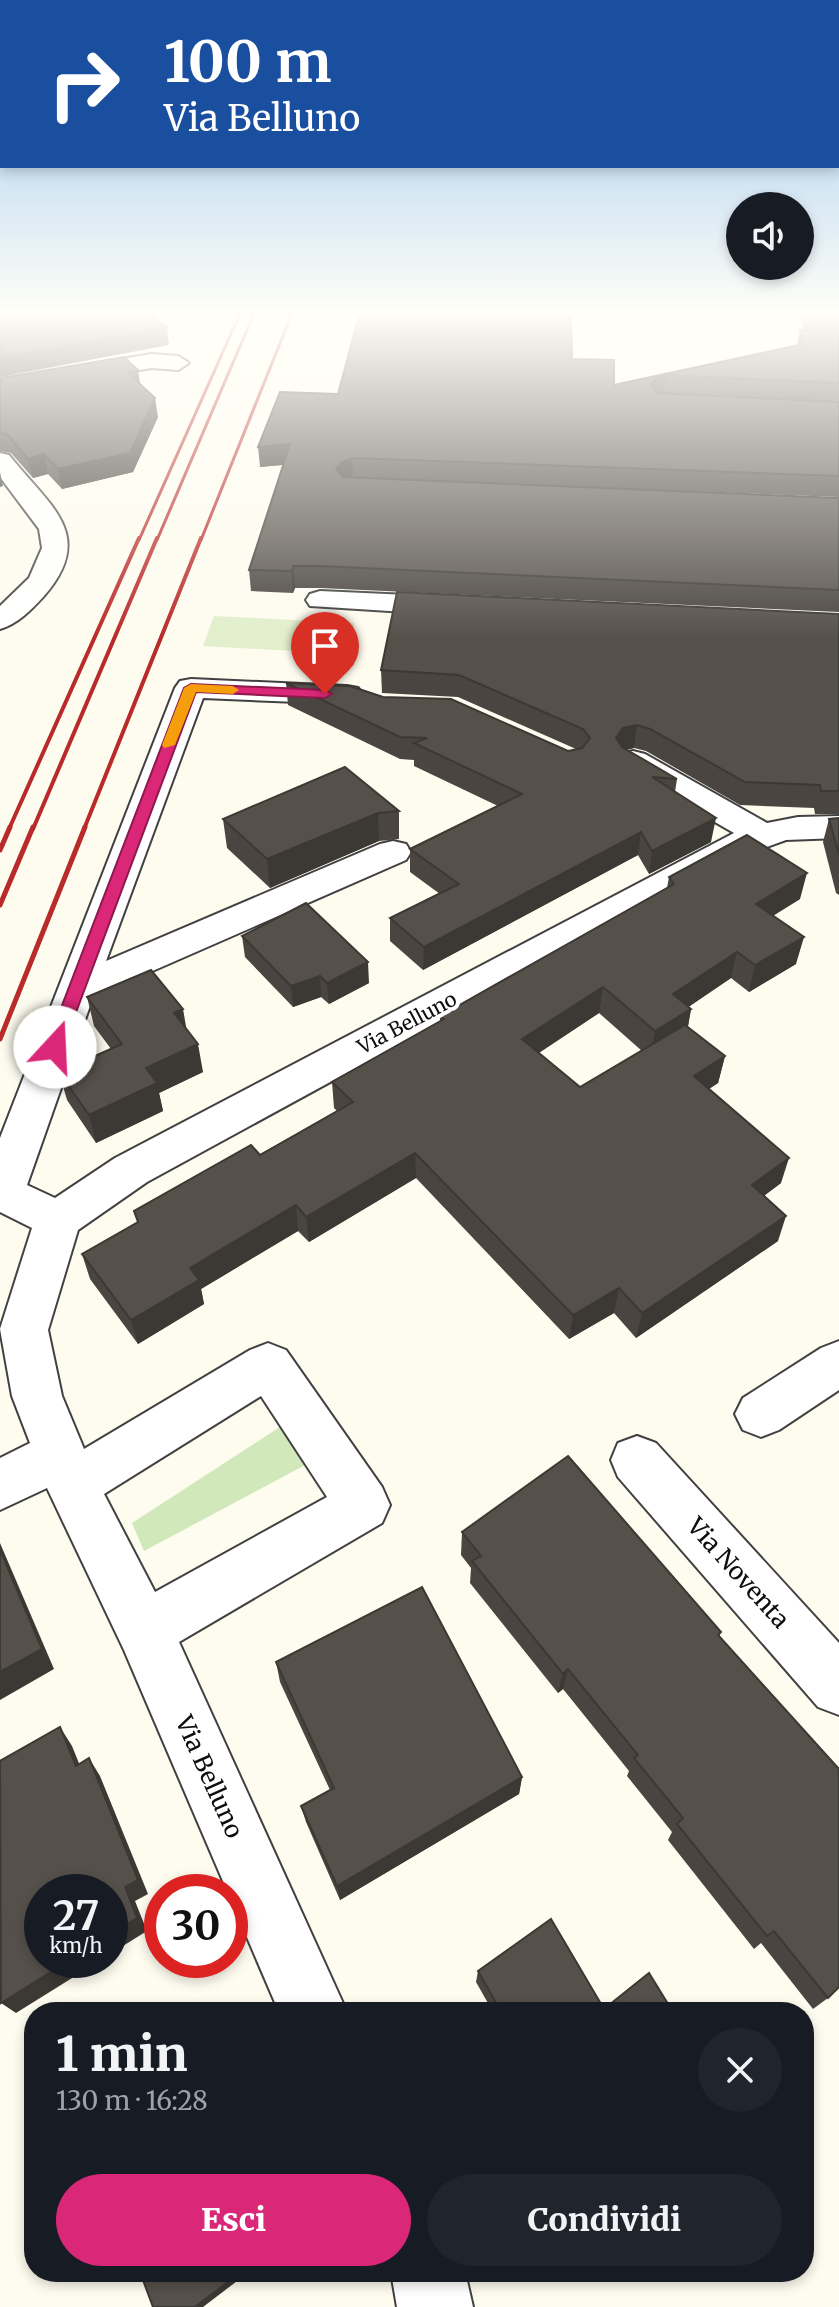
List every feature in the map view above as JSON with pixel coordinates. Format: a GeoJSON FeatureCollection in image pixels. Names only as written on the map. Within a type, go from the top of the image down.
{"type":"FeatureCollection","features":[{"type":"Feature","properties":{"kind":"street"},"geometry":{"type":"LineString","coordinates":[[0,460],[55,533],[54,554],[41,582],[0,620]]}},
{"type":"Feature","properties":{"kind":"street"},"geometry":{"type":"LineString","coordinates":[[320,600],[478,607]]}},
{"type":"Feature","properties":{"kind":"street"},"geometry":{"type":"LineString","coordinates":[[58,1220],[1,1196],[191,688],[352,695],[374,703]]}},
{"type":"Feature","properties":{"kind":"street"},"geometry":{"type":"LineString","coordinates":[[633,761],[761,834]]}},
{"type":"Feature","properties":{"kind":"street","name":"Via Belluno"},"geometry":{"type":"LineString","coordinates":[[309,2002],[144,1630],[66,1470],[37,1396],[24,1330],[58,1220],[131,1170],[761,834],[790,826],[839,827]]}},
{"type":"Feature","properties":{"kind":"street"},"geometry":{"type":"LineString","coordinates":[[76,989],[393,852]]}},
{"type":"Feature","properties":{"kind":"street"},"geometry":{"type":"LineString","coordinates":[[0,1485],[66,1470],[268,1365],[363,1505],[144,1630]]}},
{"type":"Feature","properties":{"kind":"street"},"geometry":{"type":"LineString","coordinates":[[761,1414],[836,1371]]}},
{"type":"Feature","properties":{"kind":"street","name":"Via Noventa"},"geometry":{"type":"LineString","coordinates":[[637,1460],[839,1686]]}},
{"type":"Feature","properties":{"kind":"street"},"geometry":{"type":"LineString","coordinates":[[430,2282],[435,2307]]}},
{"type":"Feature","properties":{"kind":"green space"},"geometry":{"type":"Polygon","coordinates":[[[214,616],[354,623],[346,654],[203,646],[214,616]]]}},
{"type":"Feature","properties":{"kind":"green space"},"geometry":{"type":"Polygon","coordinates":[[[283,1425],[309,1463],[144,1551],[132,1523],[283,1425]]]}},
{"type":"Feature","properties":{"kind":"building"},"geometry":{"type":"Polygon","coordinates":[[[0,424],[143,424],[130,453],[58,469],[44,454],[28,459],[7,434],[0,433],[0,424]]]}},
{"type":"Feature","properties":{"kind":"building"},"geometry":{"type":"Polygon","coordinates":[[[267,424],[839,424],[839,476],[352,458],[336,469],[343,477],[839,498],[839,590],[319,566],[293,566],[292,571],[249,570],[290,444],[258,447],[267,424]]]}},
{"type":"Feature","properties":{"kind":"building"},"geometry":{"type":"Polygon","coordinates":[[[397,592],[839,614],[839,791],[821,791],[820,785],[745,782],[650,729],[637,725],[623,728],[616,738],[622,747],[677,779],[652,777],[716,818],[652,851],[641,832],[424,947],[390,918],[459,884],[410,849],[522,794],[414,743],[427,738],[400,737],[286,683],[350,686],[383,697],[451,699],[568,751],[582,748],[590,738],[583,729],[459,675],[381,670],[397,592]]]}},
{"type":"Feature","properties":{"kind":"building"},"geometry":{"type":"Polygon","coordinates":[[[345,767],[399,811],[378,813],[267,859],[223,819],[345,767]]]}},
{"type":"Feature","properties":{"kind":"building"},"geometry":{"type":"Polygon","coordinates":[[[839,818],[839,855],[829,819],[839,818]]]}},
{"type":"Feature","properties":{"kind":"building"},"geometry":{"type":"Polygon","coordinates":[[[747,835],[807,873],[756,904],[804,937],[755,965],[737,952],[673,994],[691,1009],[655,1031],[603,987],[522,1039],[580,1087],[685,1025],[725,1056],[694,1076],[789,1158],[752,1185],[786,1216],[642,1313],[619,1288],[573,1315],[415,1153],[306,1217],[296,1205],[190,1268],[199,1280],[131,1320],[82,1254],[138,1222],[134,1211],[251,1145],[260,1155],[353,1102],[332,1082],[444,1019],[440,1016],[674,884],[669,877],[747,835]]]}},
{"type":"Feature","properties":{"kind":"building"},"geometry":{"type":"Polygon","coordinates":[[[306,903],[368,962],[327,983],[320,976],[291,986],[242,936],[306,903]]]}},
{"type":"Feature","properties":{"kind":"building"},"geometry":{"type":"Polygon","coordinates":[[[151,970],[183,1009],[174,1013],[198,1044],[146,1068],[157,1083],[89,1115],[59,1072],[122,1044],[87,997],[151,970]]]}},
{"type":"Feature","properties":{"kind":"building"},"geometry":{"type":"Polygon","coordinates":[[[568,1456],[721,1632],[718,1635],[839,1769],[839,1987],[828,1998],[774,1931],[767,1936],[677,1824],[683,1818],[634,1758],[638,1755],[568,1669],[563,1674],[472,1561],[481,1556],[462,1532],[568,1456]]]}},
{"type":"Feature","properties":{"kind":"building"},"geometry":{"type":"Polygon","coordinates":[[[0,1550],[42,1649],[0,1672],[0,1550]]]}},
{"type":"Feature","properties":{"kind":"building"},"geometry":{"type":"Polygon","coordinates":[[[422,1587],[522,1777],[337,1886],[301,1806],[334,1788],[276,1662],[422,1587]]]}},
{"type":"Feature","properties":{"kind":"building"},"geometry":{"type":"Polygon","coordinates":[[[60,1727],[76,1766],[89,1758],[138,1880],[128,1885],[128,1874],[24,1874],[24,1978],[41,1978],[1,2003],[0,1761],[60,1727]]]}},
{"type":"Feature","properties":{"kind":"building"},"geometry":{"type":"Polygon","coordinates":[[[128,1895],[137,1918],[128,1924],[128,1895]]]}},
{"type":"Feature","properties":{"kind":"building"},"geometry":{"type":"Polygon","coordinates":[[[551,1919],[600,2002],[496,2002],[478,1971],[551,1919]]]}},
{"type":"Feature","properties":{"kind":"building"},"geometry":{"type":"Polygon","coordinates":[[[649,1973],[667,2002],[613,2002],[649,1973]]]}},
{"type":"Feature","properties":{"kind":"building"},"geometry":{"type":"Polygon","coordinates":[[[144,2282],[228,2282],[195,2307],[153,2307],[144,2282]]]}},
{"type":"Feature","properties":{"kind":"railway"},"geometry":{"type":"LineString","coordinates":[[139,540],[191,424]]}},
{"type":"Feature","properties":{"kind":"railway"},"geometry":{"type":"LineString","coordinates":[[157,540],[207,424]]}},
{"type":"Feature","properties":{"kind":"railway"},"geometry":{"type":"LineString","coordinates":[[201,540],[248,424]]}},
{"type":"Feature","properties":{"kind":"railway"},"geometry":{"type":"LineString","coordinates":[[9,829],[139,538]]}},
{"type":"Feature","properties":{"kind":"railway"},"geometry":{"type":"LineString","coordinates":[[33,829],[157,538]]}},
{"type":"Feature","properties":{"kind":"railway"},"geometry":{"type":"LineString","coordinates":[[84,829],[201,538]]}},
{"type":"Feature","properties":{"kind":"railway"},"geometry":{"type":"LineString","coordinates":[[0,850],[10,827]]}},
{"type":"Feature","properties":{"kind":"railway"},"geometry":{"type":"LineString","coordinates":[[0,905],[33,827]]}},
{"type":"Feature","properties":{"kind":"railway"},"geometry":{"type":"LineString","coordinates":[[0,1039],[85,827]]}},
{"type":"Feature","properties":{"kind":"slow traffic"},"geometry":{"type":"LineString","coordinates":[[169,745],[191,688],[233,690]]}},
{"type":"Feature","properties":{"kind":"route"},"geometry":{"type":"LineString","coordinates":[[55,1047],[191,688],[325,694]]}}]}
